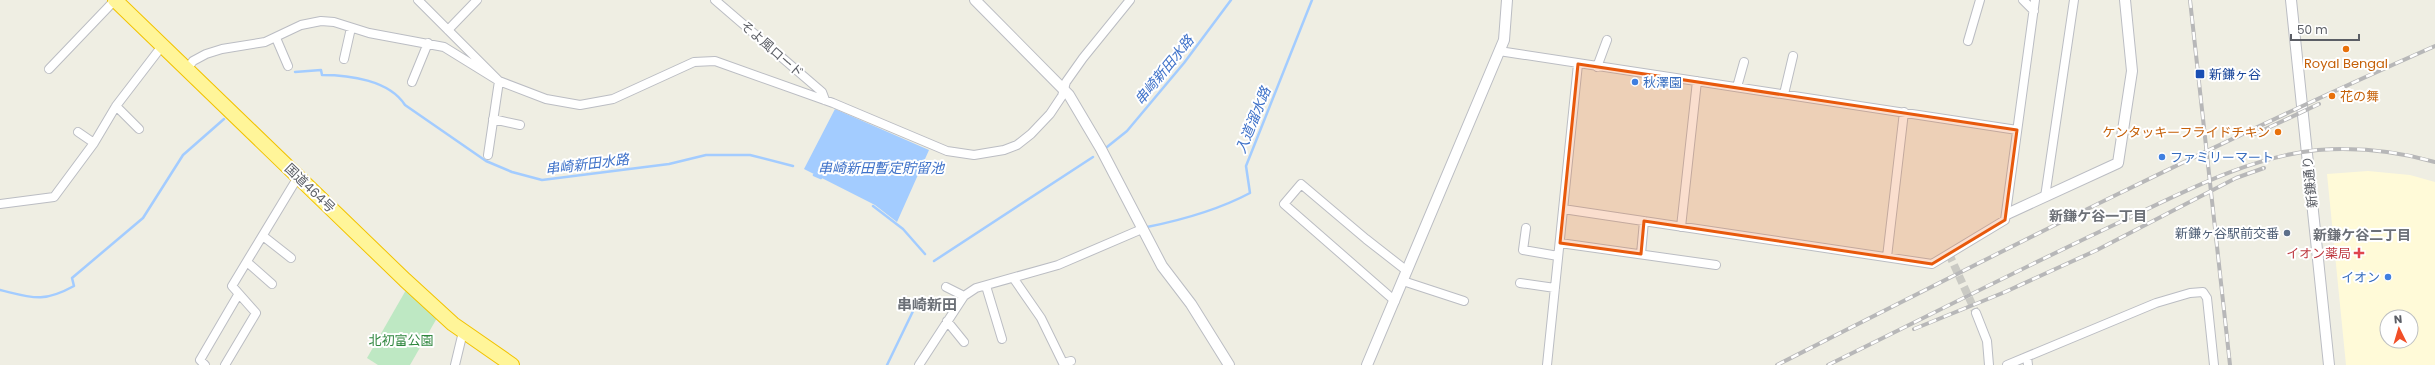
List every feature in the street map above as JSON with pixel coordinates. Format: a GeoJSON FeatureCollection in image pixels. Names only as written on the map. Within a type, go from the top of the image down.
{"type":"FeatureCollection","features":[{"type":"Feature","properties":{"kind":"highway","name":"国道464号"},"geometry":{"type":"LineString","coordinates":[[115,0],[405,280],[453,324],[512,365]]}},
{"type":"Feature","properties":{"kind":"street"},"geometry":{"type":"LineString","coordinates":[[49,69],[115,0]]}},
{"type":"Feature","properties":{"kind":"street"},"geometry":{"type":"LineString","coordinates":[[418,0],[499,81]]}},
{"type":"Feature","properties":{"kind":"street"},"geometry":{"type":"LineString","coordinates":[[448,30],[477,0]]}},
{"type":"Feature","properties":{"kind":"street","name":"そよ風ロード"},"geometry":{"type":"LineString","coordinates":[[715,0],[822,92],[825,100]]}},
{"type":"Feature","properties":{"kind":"street"},"geometry":{"type":"LineString","coordinates":[[975,0],[1064,89],[1092,132],[1162,266],[1191,304],[1229,365]]}},
{"type":"Feature","properties":{"kind":"street"},"geometry":{"type":"LineString","coordinates":[[187,69],[193,62],[206,54],[276,38],[311,22],[334,22],[369,33],[444,47],[499,81],[546,99],[566,103],[591,104],[631,92],[694,62],[715,61],[825,100],[947,151],[974,155],[1004,150],[1017,145],[1050,114],[1064,89],[1066,82],[1083,58],[1130,0]]}},
{"type":"Feature","properties":{"kind":"street"},"geometry":{"type":"LineString","coordinates":[[1968,41],[1980,0]]}},
{"type":"Feature","properties":{"kind":"street"},"geometry":{"type":"LineString","coordinates":[[2023,0],[2034,11]]}},
{"type":"Feature","properties":{"kind":"street"},"geometry":{"type":"LineString","coordinates":[[1563,209],[1932,264],[2006,220],[2017,130],[2036,0]]}},
{"type":"Feature","properties":{"kind":"street"},"geometry":{"type":"LineString","coordinates":[[2045,196],[2074,0]]}},
{"type":"Feature","properties":{"kind":"street"},"geometry":{"type":"LineString","coordinates":[[2006,214],[2118,163],[2132,71],[2125,0]]}},
{"type":"Feature","properties":{"kind":"street","name":"新鎌通り"},"geometry":{"type":"LineString","coordinates":[[2291,0],[2329,365]]}},
{"type":"Feature","properties":{"kind":"street"},"geometry":{"type":"LineString","coordinates":[[1367,365],[1506,34],[1509,2]]}},
{"type":"Feature","properties":{"kind":"street"},"geometry":{"type":"LineString","coordinates":[[344,59],[351,28]]}},
{"type":"Feature","properties":{"kind":"street"},"geometry":{"type":"LineString","coordinates":[[276,38],[288,66]]}},
{"type":"Feature","properties":{"kind":"street"},"geometry":{"type":"LineString","coordinates":[[1597,67],[1607,40]]}},
{"type":"Feature","properties":{"kind":"street"},"geometry":{"type":"LineString","coordinates":[[412,82],[428,43]]}},
{"type":"Feature","properties":{"kind":"street"},"geometry":{"type":"LineString","coordinates":[[0,204],[54,197],[94,143],[116,106],[162,46]]}},
{"type":"Feature","properties":{"kind":"street"},"geometry":{"type":"LineString","coordinates":[[1499,51],[2017,130]]}},
{"type":"Feature","properties":{"kind":"street"},"geometry":{"type":"LineString","coordinates":[[1784,94],[1793,56]]}},
{"type":"Feature","properties":{"kind":"street"},"geometry":{"type":"LineString","coordinates":[[1737,87],[1744,62]]}},
{"type":"Feature","properties":{"kind":"street"},"geometry":{"type":"LineString","coordinates":[[1547,365],[1578,64]]}},
{"type":"Feature","properties":{"kind":"street"},"geometry":{"type":"LineString","coordinates":[[488,155],[499,81]]}},
{"type":"Feature","properties":{"kind":"street"},"geometry":{"type":"LineString","coordinates":[[1681,227],[1697,81]]}},
{"type":"Feature","properties":{"kind":"street"},"geometry":{"type":"LineString","coordinates":[[116,106],[140,129]]}},
{"type":"Feature","properties":{"kind":"street"},"geometry":{"type":"LineString","coordinates":[[1887,257],[1904,112]]}},
{"type":"Feature","properties":{"kind":"street"},"geometry":{"type":"LineString","coordinates":[[493,119],[520,125]]}},
{"type":"Feature","properties":{"kind":"street"},"geometry":{"type":"LineString","coordinates":[[78,132],[94,143]]}},
{"type":"Feature","properties":{"kind":"street"},"geometry":{"type":"LineString","coordinates":[[225,365],[256,313],[238,295],[232,286],[298,177]]}},
{"type":"Feature","properties":{"kind":"street"},"geometry":{"type":"LineString","coordinates":[[1395,300],[1284,204],[1301,184],[1366,239],[1407,271]]}},
{"type":"Feature","properties":{"kind":"street"},"geometry":{"type":"LineString","coordinates":[[1641,254],[1644,221]]}},
{"type":"Feature","properties":{"kind":"street"},"geometry":{"type":"LineString","coordinates":[[1526,228],[1523,250],[1558,256]]}},
{"type":"Feature","properties":{"kind":"street"},"geometry":{"type":"LineString","coordinates":[[922,364],[947,321],[964,296],[976,288],[1014,279],[1058,265],[1142,229]]}},
{"type":"Feature","properties":{"kind":"street"},"geometry":{"type":"LineString","coordinates":[[263,236],[291,258]]}},
{"type":"Feature","properties":{"kind":"street"},"geometry":{"type":"LineString","coordinates":[[1560,243],[1716,265]]}},
{"type":"Feature","properties":{"kind":"street"},"geometry":{"type":"LineString","coordinates":[[247,262],[272,284]]}},
{"type":"Feature","properties":{"kind":"street"},"geometry":{"type":"LineString","coordinates":[[1014,279],[1042,318],[1063,363],[1071,362]]}},
{"type":"Feature","properties":{"kind":"street"},"geometry":{"type":"LineString","coordinates":[[1403,281],[1464,301]]}},
{"type":"Feature","properties":{"kind":"street"},"geometry":{"type":"LineString","coordinates":[[1520,283],[1555,288]]}},
{"type":"Feature","properties":{"kind":"street"},"geometry":{"type":"LineString","coordinates":[[986,286],[1002,339]]}},
{"type":"Feature","properties":{"kind":"street"},"geometry":{"type":"LineString","coordinates":[[946,287],[964,296]]}},
{"type":"Feature","properties":{"kind":"street"},"geometry":{"type":"LineString","coordinates":[[2007,365],[2028,361],[2156,303],[2203,292],[2207,298],[2214,365]]}},
{"type":"Feature","properties":{"kind":"street"},"geometry":{"type":"LineString","coordinates":[[205,365],[200,360],[238,295]]}},
{"type":"Feature","properties":{"kind":"street"},"geometry":{"type":"LineString","coordinates":[[1976,313],[1987,341],[1990,365]]}},
{"type":"Feature","properties":{"kind":"street"},"geometry":{"type":"LineString","coordinates":[[947,321],[964,342]]}},
{"type":"Feature","properties":{"kind":"street"},"geometry":{"type":"LineString","coordinates":[[455,365],[462,336],[466,332]]}},
{"type":"Feature","properties":{"kind":"highlighted area"},"geometry":{"type":"Polygon","coordinates":[[[1578,64],[2017,130],[2005,220],[1932,264],[1644,221],[1641,254],[1560,243],[1578,64]]]}},
{"type":"Feature","properties":{"kind":"shaded area","name":"イオン"},"geometry":{"type":"Polygon","coordinates":[[[2368,171],[2410,175],[2435,182],[2435,365],[2346,365],[2327,174],[2368,171]]]}},
{"type":"Feature","properties":{"kind":"green space","name":"北初富公園"},"geometry":{"type":"Polygon","coordinates":[[[406,290],[437,318],[410,365],[378,365],[367,358],[406,290]]]}},
{"type":"Feature","properties":{"kind":"water","name":"串崎新田暫定貯留池"},"geometry":{"type":"Polygon","coordinates":[[[835,109],[929,150],[897,222],[875,205],[804,169],[835,109]]]}},
{"type":"Feature","properties":{"kind":"waterway","name":"串崎新田水路"},"geometry":{"type":"LineString","coordinates":[[1107,147],[1127,131],[1184,63],[1231,0]]}},
{"type":"Feature","properties":{"kind":"waterway","name":"入道溜水路"},"geometry":{"type":"LineString","coordinates":[[1147,227],[1200,214],[1250,193],[1246,166],[1312,0]]}},
{"type":"Feature","properties":{"kind":"waterway","name":"串崎新田水路"},"geometry":{"type":"LineString","coordinates":[[295,72],[321,70],[322,75],[356,78],[379,85],[389,90],[405,105],[486,161],[512,172],[542,180],[669,164],[706,155],[750,155],[793,166]]}},
{"type":"Feature","properties":{"kind":"waterway","name":"串崎新田水路"},"geometry":{"type":"LineString","coordinates":[[0,290],[30,297],[46,297],[74,286],[72,278],[143,218],[183,155],[224,119]]}},
{"type":"Feature","properties":{"kind":"waterway","name":"串崎新田水路"},"geometry":{"type":"LineString","coordinates":[[934,261],[1093,157]]}},
{"type":"Feature","properties":{"kind":"waterway","name":"串崎新田水路"},"geometry":{"type":"LineString","coordinates":[[814,175],[821,178]]}},
{"type":"Feature","properties":{"kind":"waterway","name":"串崎新田水路"},"geometry":{"type":"LineString","coordinates":[[873,206],[903,229],[925,254]]}},
{"type":"Feature","properties":{"kind":"waterway"},"geometry":{"type":"LineString","coordinates":[[887,365],[915,307]]}},
{"type":"Feature","properties":{"kind":"tunnel"},"geometry":{"type":"LineString","coordinates":[[1949,254],[1976,313]]}},
{"type":"Feature","properties":{"kind":"railway"},"geometry":{"type":"LineString","coordinates":[[2190,0],[2230,365]]}},
{"type":"Feature","properties":{"kind":"railway"},"geometry":{"type":"LineString","coordinates":[[1777,365],[2186,161],[2352,83],[2435,46]]}},
{"type":"Feature","properties":{"kind":"railway"},"geometry":{"type":"LineString","coordinates":[[2255,134],[2319,104]]}},
{"type":"Feature","properties":{"kind":"railway"},"geometry":{"type":"LineString","coordinates":[[1828,365],[2081,240],[2215,178],[2266,160],[2318,150],[2348,149],[2406,155],[2435,162]]}},
{"type":"Feature","properties":{"kind":"railway"},"geometry":{"type":"LineString","coordinates":[[1914,329],[2005,292],[2097,250],[2236,178],[2264,168]]}},
{"type":"Feature","properties":{"kind":"place","name":"Royal Bengal"},"geometry":{"type":"Point","coordinates":[2346,49]}},
{"type":"Feature","properties":{"kind":"place","name":"新鎌ヶ谷"},"geometry":{"type":"Point","coordinates":[2200,74]}},
{"type":"Feature","properties":{"kind":"place","name":"秋澤園"},"geometry":{"type":"Point","coordinates":[1635,82]}},
{"type":"Feature","properties":{"kind":"place","name":"花の舞"},"geometry":{"type":"Point","coordinates":[2332,96]}},
{"type":"Feature","properties":{"kind":"place","name":"ケンタッキーフライドチキン"},"geometry":{"type":"Point","coordinates":[2278,132]}},
{"type":"Feature","properties":{"kind":"place","name":"ファミリーマート"},"geometry":{"type":"Point","coordinates":[2162,157]}},
{"type":"Feature","properties":{"kind":"place","name":"新鎌ヶ谷駅前交番"},"geometry":{"type":"Point","coordinates":[2287,233]}},
{"type":"Feature","properties":{"kind":"place","name":"イオン薬局"},"geometry":{"type":"Point","coordinates":[2359,253]}},
{"type":"Feature","properties":{"kind":"place","name":"イオン"},"geometry":{"type":"Point","coordinates":[2388,277]}},
{"type":"Feature","properties":{"kind":"district","name":"新鎌ケ谷一丁目"},"geometry":{"type":"Point","coordinates":[2098,216]}},
{"type":"Feature","properties":{"kind":"district","name":"新鎌ケ谷二丁目"},"geometry":{"type":"Point","coordinates":[2362,235]}},
{"type":"Feature","properties":{"kind":"district","name":"串崎新田"},"geometry":{"type":"Point","coordinates":[927,304]}}]}
